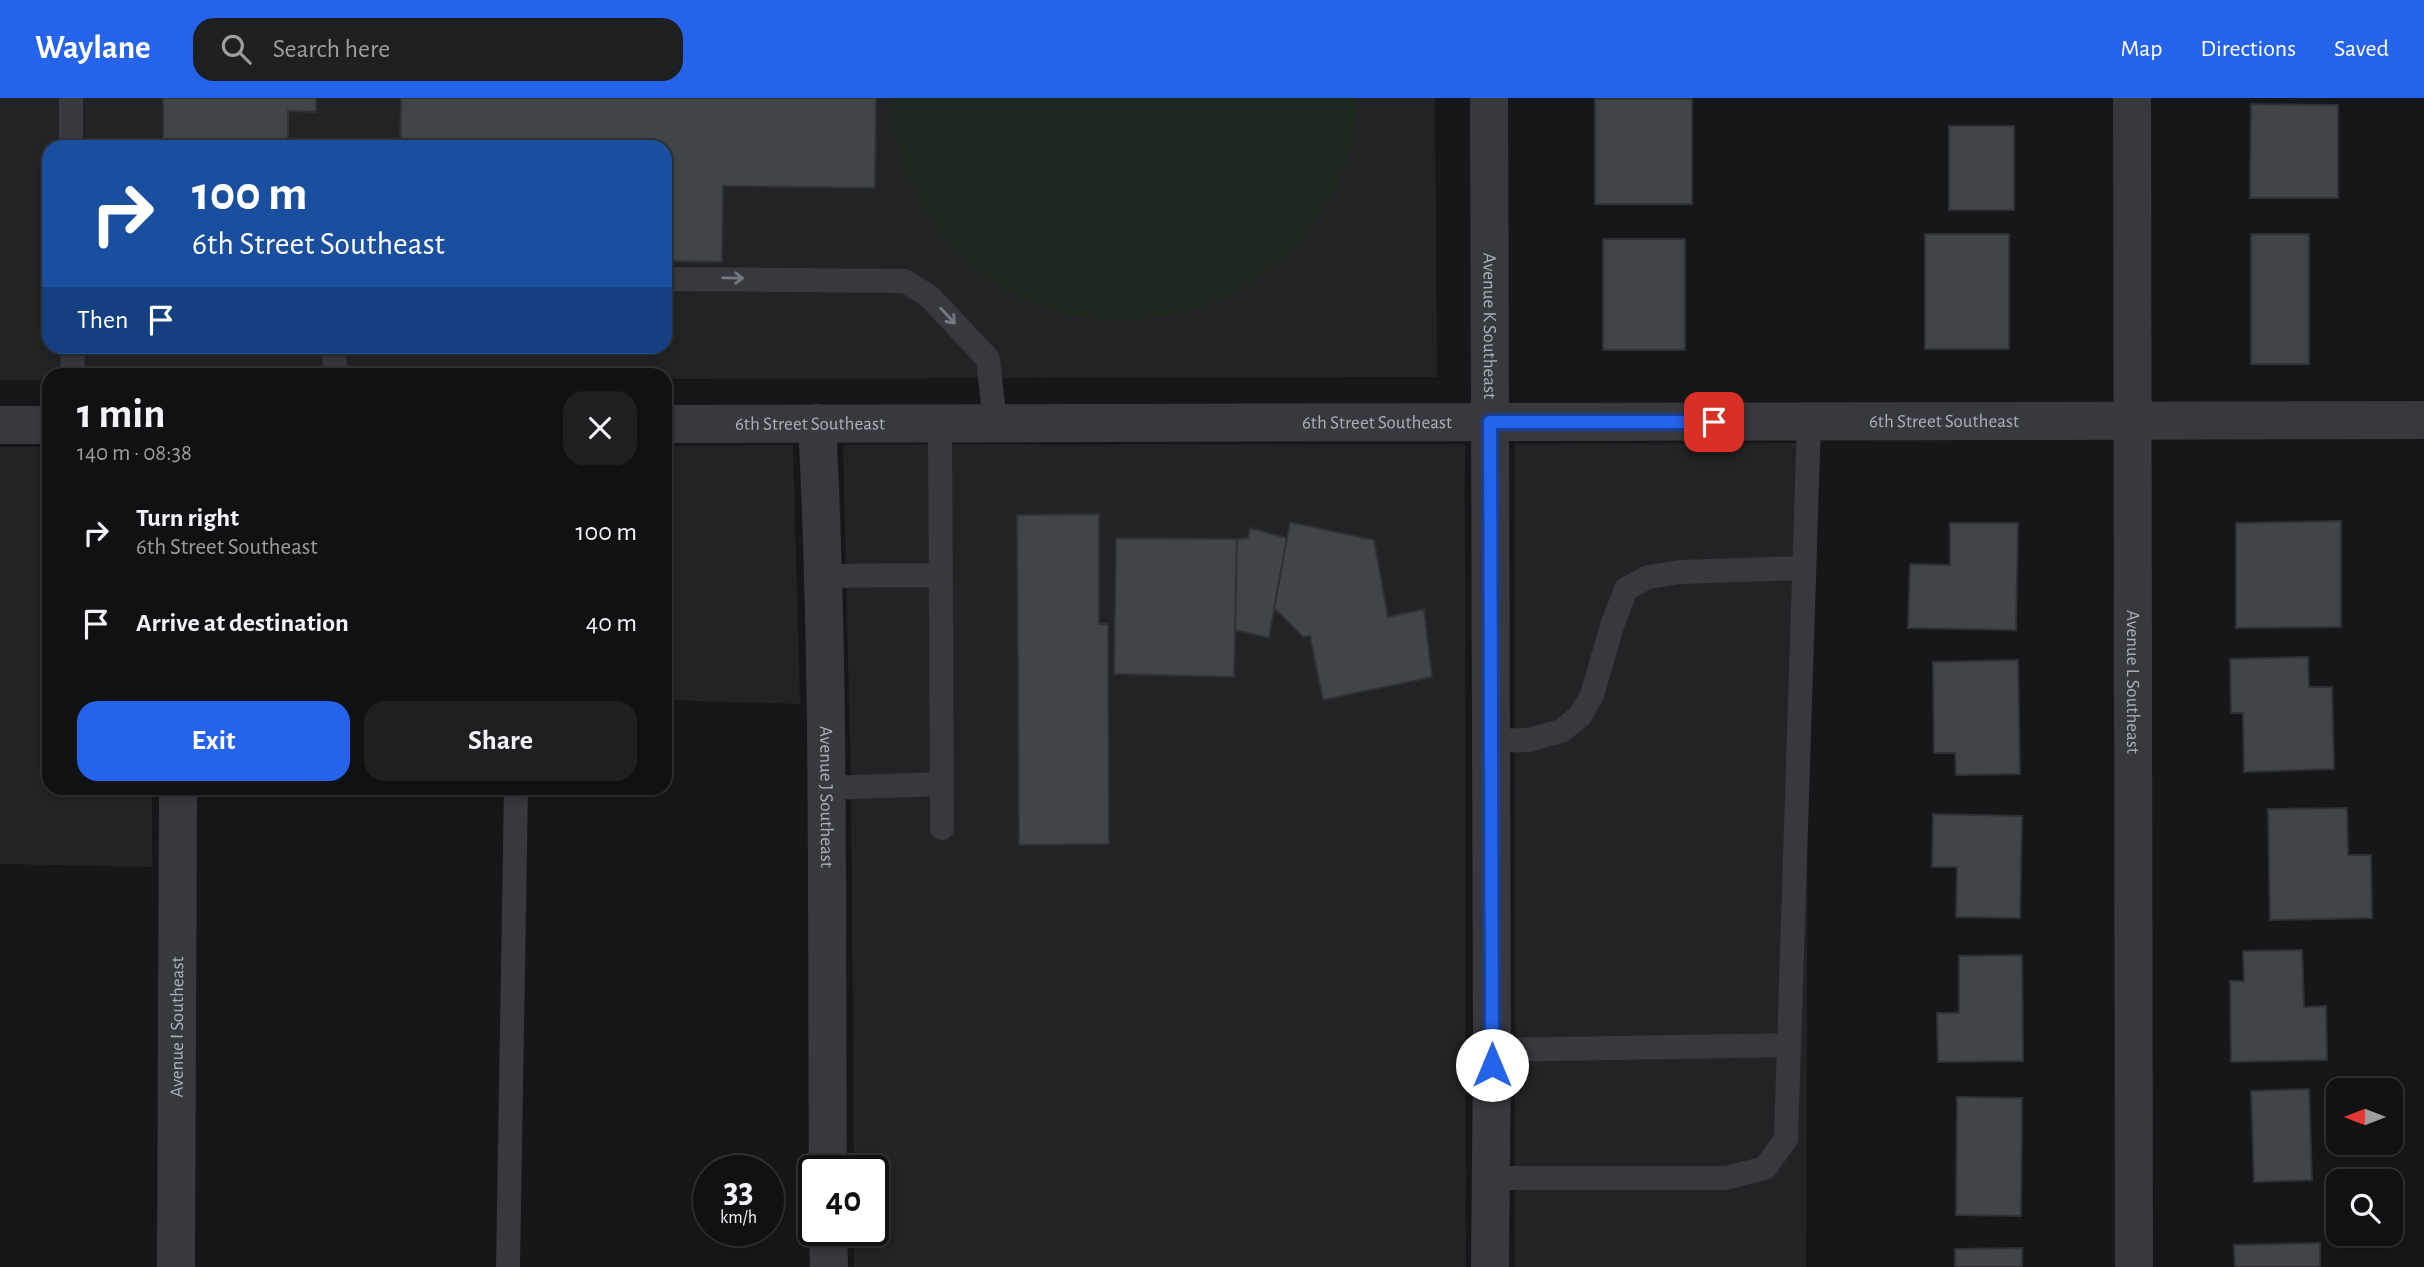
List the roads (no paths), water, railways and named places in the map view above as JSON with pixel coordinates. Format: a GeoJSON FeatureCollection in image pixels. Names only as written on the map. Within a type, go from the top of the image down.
{"type":"FeatureCollection","features":[{"type":"Feature","properties":{"kind":"street","name":"Avenue K Southeast"},"geometry":{"type":"LineString","coordinates":[[1489,98],[1492,1050],[1490,1267]]}},
{"type":"Feature","properties":{"kind":"street","name":"Avenue L Southeast"},"geometry":{"type":"LineString","coordinates":[[2132,98],[2134,1267]]}},
{"type":"Feature","properties":{"kind":"street","name":"6th Street Southeast"},"geometry":{"type":"LineString","coordinates":[[672,424],[2424,420]]}},
{"type":"Feature","properties":{"kind":"street","name":"Avenue J Southeast"},"geometry":{"type":"LineString","coordinates":[[817,423],[827,788],[828,1155]]}},
{"type":"Feature","properties":{"kind":"street"},"geometry":{"type":"LineString","coordinates":[[0,425],[42,425]]}},
{"type":"Feature","properties":{"kind":"street","name":"Avenue I Southeast"},"geometry":{"type":"LineString","coordinates":[[176,1267],[178,795]]}},
{"type":"Feature","properties":{"kind":"street"},"geometry":{"type":"LineString","coordinates":[[828,1246],[829,1267]]}},
{"type":"Feature","properties":{"kind":"lane"},"geometry":{"type":"LineString","coordinates":[[71,98],[71,140]]}},
{"type":"Feature","properties":{"kind":"lane"},"geometry":{"type":"LineString","coordinates":[[672,279],[905,281],[930,297],[988,359],[995,423]]}},
{"type":"Feature","properties":{"kind":"lane"},"geometry":{"type":"LineString","coordinates":[[1490,1178],[1726,1178],[1765,1168],[1786,1139],[1809,421]]}},
{"type":"Feature","properties":{"kind":"lane"},"geometry":{"type":"LineString","coordinates":[[940,423],[942,828]]}},
{"type":"Feature","properties":{"kind":"lane"},"geometry":{"type":"LineString","coordinates":[[1490,741],[1530,740],[1561,731],[1580,716],[1592,695],[1626,589],[1648,577],[1680,572],[1804,568]]}},
{"type":"Feature","properties":{"kind":"lane"},"geometry":{"type":"LineString","coordinates":[[823,576],[939,575]]}},
{"type":"Feature","properties":{"kind":"lane"},"geometry":{"type":"LineString","coordinates":[[827,788],[942,784]]}},
{"type":"Feature","properties":{"kind":"lane"},"geometry":{"type":"LineString","coordinates":[[508,1267],[516,795]]}},
{"type":"Feature","properties":{"kind":"lane"},"geometry":{"type":"LineString","coordinates":[[1492,1050],[1788,1045]]}}]}
